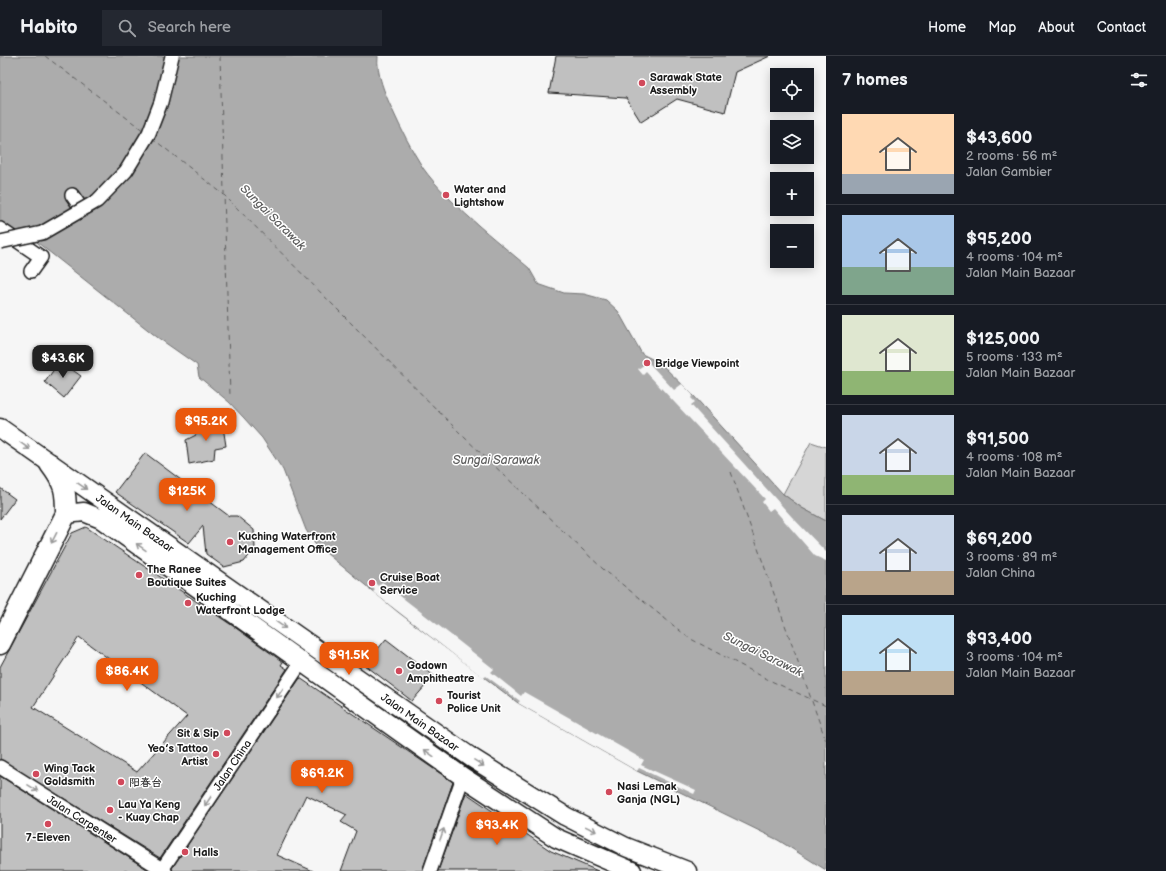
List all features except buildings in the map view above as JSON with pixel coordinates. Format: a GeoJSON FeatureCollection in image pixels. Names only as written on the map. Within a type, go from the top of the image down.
{"type":"FeatureCollection","features":[{"type":"Feature","properties":{"kind":"main road","name":"Jalan Main Bazaar"},"geometry":{"type":"LineString","coordinates":[[0,428],[472,758],[565,816],[626,847],[687,871]]}},
{"type":"Feature","properties":{"kind":"main road"},"geometry":{"type":"LineString","coordinates":[[0,644],[66,514],[66,493],[62,480],[50,464]]}},
{"type":"Feature","properties":{"kind":"main road","name":"Jalan Main Bazaar"},"geometry":{"type":"LineString","coordinates":[[66,514],[84,512],[101,519],[463,777],[556,838],[632,871]]}},
{"type":"Feature","properties":{"kind":"street"},"geometry":{"type":"LineString","coordinates":[[0,242],[42,233],[97,201],[126,171],[149,133],[161,102],[172,56]]}},
{"type":"Feature","properties":{"kind":"street"},"geometry":{"type":"LineString","coordinates":[[72,195],[82,210]]}},
{"type":"Feature","properties":{"kind":"street"},"geometry":{"type":"LineString","coordinates":[[0,229],[41,257],[31,271]]}},
{"type":"Feature","properties":{"kind":"street","name":"Jalan China"},"geometry":{"type":"LineString","coordinates":[[162,870],[302,661]]}},
{"type":"Feature","properties":{"kind":"street","name":"Jalan Carpenter"},"geometry":{"type":"LineString","coordinates":[[0,767],[162,870]]}},
{"type":"Feature","properties":{"kind":"street"},"geometry":{"type":"LineString","coordinates":[[430,871],[463,777]]}},
{"type":"Feature","properties":{"kind":"shaded area"},"geometry":{"type":"Polygon","coordinates":[[[811,442],[826,447],[826,521],[802,508],[783,494],[811,442]]]}},
{"type":"Feature","properties":{"kind":"water","name":"Sungai Sarawak"},"geometry":{"type":"Polygon","coordinates":[[[0,56],[378,56],[378,69],[382,83],[399,124],[423,168],[445,194],[473,221],[529,268],[538,284],[564,293],[584,294],[606,300],[618,311],[642,354],[660,363],[693,395],[783,494],[802,508],[826,521],[826,870],[778,840],[637,771],[518,703],[398,612],[315,544],[306,530],[283,470],[262,438],[229,402],[199,377],[197,365],[157,337],[33,239],[0,236],[0,56]]]}},
{"type":"Feature","properties":{"kind":"pier"},"geometry":{"type":"Polygon","coordinates":[[[648,362],[674,390],[682,384],[693,395],[691,398],[695,402],[691,405],[792,517],[826,552],[826,561],[815,556],[773,508],[769,511],[762,502],[765,499],[646,372],[643,375],[638,369],[648,362]]]}},
{"type":"Feature","properties":{"kind":"pier"},"geometry":{"type":"Polygon","coordinates":[[[374,582],[378,586],[382,582],[447,632],[494,669],[491,672],[521,696],[524,692],[644,760],[641,765],[696,790],[694,794],[639,768],[637,771],[518,703],[520,701],[486,676],[484,678],[373,592],[375,590],[370,585],[374,582]]]}},
{"type":"Feature","properties":{"kind":"ferry route"},"geometry":{"type":"LineString","coordinates":[[45,56],[144,131]]}},
{"type":"Feature","properties":{"kind":"ferry route"},"geometry":{"type":"LineString","coordinates":[[220,56],[230,396]]}},
{"type":"Feature","properties":{"kind":"ferry route"},"geometry":{"type":"LineString","coordinates":[[152,138],[223,194],[464,437],[603,569],[689,638],[769,680],[826,706]]}},
{"type":"Feature","properties":{"kind":"ferry route"},"geometry":{"type":"LineString","coordinates":[[731,472],[826,741]]}},
{"type":"Feature","properties":{"kind":"place","name":"Sarawak State Assembly"},"geometry":{"type":"Point","coordinates":[642,83]}},
{"type":"Feature","properties":{"kind":"place","name":"Water and Lightshow"},"geometry":{"type":"Point","coordinates":[446,195]}},
{"type":"Feature","properties":{"kind":"place","name":"Bridge Viewpoint"},"geometry":{"type":"Point","coordinates":[647,363]}},
{"type":"Feature","properties":{"kind":"place","name":"Kuching Waterfront Management Office"},"geometry":{"type":"Point","coordinates":[230,542]}},
{"type":"Feature","properties":{"kind":"place","name":"The Ranee Boutique Suites"},"geometry":{"type":"Point","coordinates":[139,575]}},
{"type":"Feature","properties":{"kind":"place","name":"Cruise Boat Service"},"geometry":{"type":"Point","coordinates":[372,583]}},
{"type":"Feature","properties":{"kind":"place","name":"Kuching Waterfront Lodge"},"geometry":{"type":"Point","coordinates":[188,603]}},
{"type":"Feature","properties":{"kind":"place","name":"Godown Amphitheatre"},"geometry":{"type":"Point","coordinates":[399,671]}},
{"type":"Feature","properties":{"kind":"place","name":"Tourist Police Unit"},"geometry":{"type":"Point","coordinates":[439,701]}},
{"type":"Feature","properties":{"kind":"place","name":"Sit & Sip"},"geometry":{"type":"Point","coordinates":[227,733]}},
{"type":"Feature","properties":{"kind":"place","name":"Yeo’s Tattoo Artist"},"geometry":{"type":"Point","coordinates":[216,754]}},
{"type":"Feature","properties":{"kind":"place","name":"Wing Tack Goldsmith"},"geometry":{"type":"Point","coordinates":[36,774]}},
{"type":"Feature","properties":{"kind":"place","name":"阳春台"},"geometry":{"type":"Point","coordinates":[121,782]}},
{"type":"Feature","properties":{"kind":"place","name":"Nasi Lemak Ganja (NGL)"},"geometry":{"type":"Point","coordinates":[609,792]}},
{"type":"Feature","properties":{"kind":"place","name":"Lau Ya Keng - Kuay Chap"},"geometry":{"type":"Point","coordinates":[110,810]}},
{"type":"Feature","properties":{"kind":"place","name":"7-Eleven"},"geometry":{"type":"Point","coordinates":[48,824]}},
{"type":"Feature","properties":{"kind":"place","name":"Halls"},"geometry":{"type":"Point","coordinates":[185,852]}}]}
